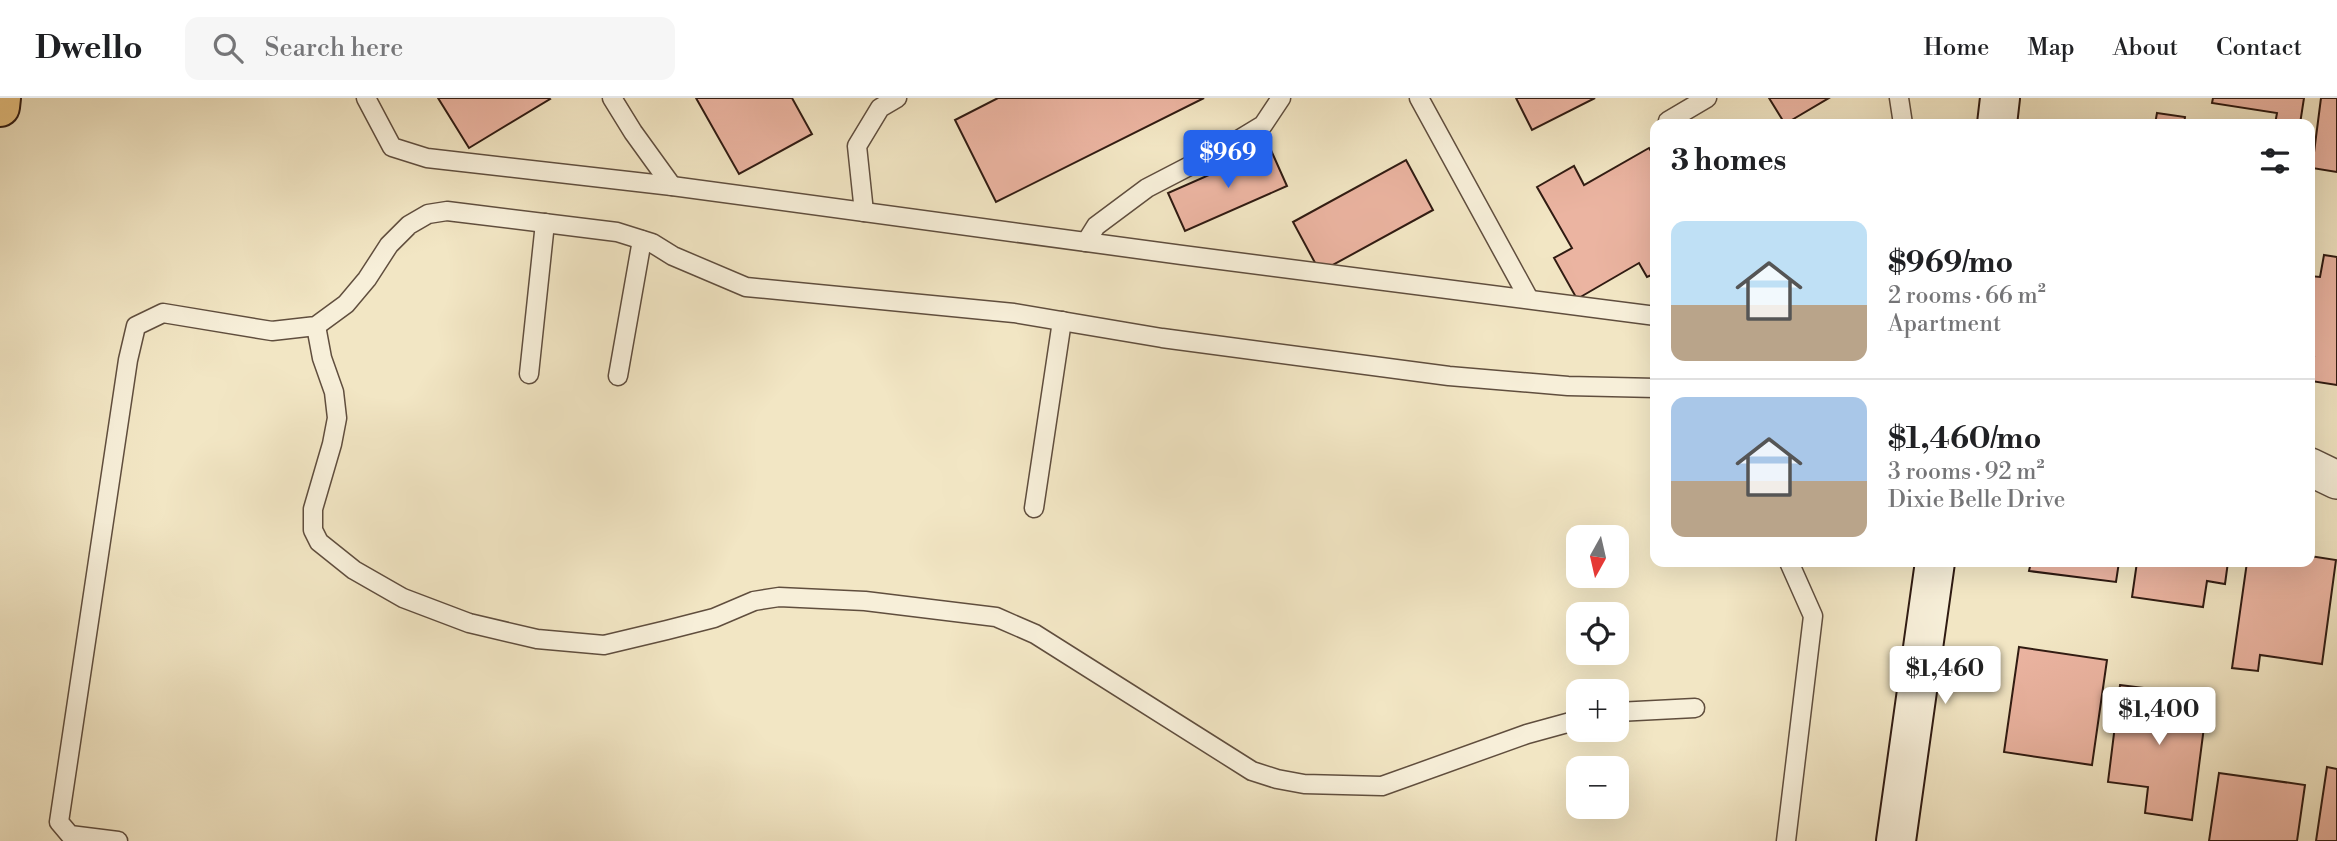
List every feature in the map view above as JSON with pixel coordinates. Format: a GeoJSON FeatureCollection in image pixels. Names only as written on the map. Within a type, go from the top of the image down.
{"type":"FeatureCollection","features":[{"type":"Feature","properties":{"kind":"main road"},"geometry":{"type":"LineString","coordinates":[[0,107],[1,98]]}},
{"type":"Feature","properties":{"kind":"street"},"geometry":{"type":"LineString","coordinates":[[1998,119],[2000,98]]}},
{"type":"Feature","properties":{"kind":"street"},"geometry":{"type":"LineString","coordinates":[[2315,469],[2337,480]]}},
{"type":"Feature","properties":{"kind":"street"},"geometry":{"type":"LineString","coordinates":[[1896,841],[1934,567]]}},
{"type":"Feature","properties":{"kind":"lane"},"geometry":{"type":"LineString","coordinates":[[366,98],[391,147],[427,158],[671,186],[1650,315]]}},
{"type":"Feature","properties":{"kind":"lane"},"geometry":{"type":"LineString","coordinates":[[612,98],[671,186]]}},
{"type":"Feature","properties":{"kind":"lane"},"geometry":{"type":"LineString","coordinates":[[864,212],[857,146],[880,108],[897,98]]}},
{"type":"Feature","properties":{"kind":"lane"},"geometry":{"type":"LineString","coordinates":[[1086,242],[1096,226],[1147,188],[1263,125],[1281,98]]}},
{"type":"Feature","properties":{"kind":"lane"},"geometry":{"type":"LineString","coordinates":[[1419,98],[1529,299]]}},
{"type":"Feature","properties":{"kind":"lane"},"geometry":{"type":"LineString","coordinates":[[1671,119],[1707,98]]}},
{"type":"Feature","properties":{"kind":"lane"},"geometry":{"type":"LineString","coordinates":[[1899,98],[1902,119]]}},
{"type":"Feature","properties":{"kind":"lane"},"geometry":{"type":"LineString","coordinates":[[118,841],[70,835],[59,822],[126,374],[136,326],[163,313],[272,331],[316,326],[346,304],[389,245],[409,225],[428,214],[447,211],[617,232],[652,243],[673,256],[746,287],[1014,313],[1162,338],[1449,376],[1568,386],[1650,388]]}},
{"type":"Feature","properties":{"kind":"lane"},"geometry":{"type":"LineString","coordinates":[[529,374],[545,223]]}},
{"type":"Feature","properties":{"kind":"lane"},"geometry":{"type":"LineString","coordinates":[[618,376],[642,240]]}},
{"type":"Feature","properties":{"kind":"lane"},"geometry":{"type":"LineString","coordinates":[[1034,508],[1062,321]]}},
{"type":"Feature","properties":{"kind":"lane"},"geometry":{"type":"LineString","coordinates":[[316,326],[322,358],[334,392],[337,418],[313,509],[313,530],[319,542],[354,570],[403,598],[469,623],[537,639],[604,645],[667,631],[714,618],[754,601],[779,597],[865,601],[996,617],[1035,635],[1252,771],[1304,784],[1382,786],[1527,734],[1566,723]]}},
{"type":"Feature","properties":{"kind":"lane"},"geometry":{"type":"LineString","coordinates":[[1786,841],[1813,616],[1791,567]]}},
{"type":"Feature","properties":{"kind":"lane"},"geometry":{"type":"LineString","coordinates":[[1629,711],[1695,708]]}},
{"type":"Feature","properties":{"kind":"building"},"geometry":{"type":"Polygon","coordinates":[[[438,98],[549,98],[550,99],[469,148],[438,98]]]}},
{"type":"Feature","properties":{"kind":"building"},"geometry":{"type":"Polygon","coordinates":[[[696,98],[792,98],[812,134],[739,174],[696,98]]]}},
{"type":"Feature","properties":{"kind":"building"},"geometry":{"type":"Polygon","coordinates":[[[998,98],[1204,98],[996,202],[955,120],[998,98]]]}},
{"type":"Feature","properties":{"kind":"building"},"geometry":{"type":"Polygon","coordinates":[[[1516,98],[1595,98],[1532,130],[1516,98]]]}},
{"type":"Feature","properties":{"kind":"building"},"geometry":{"type":"Polygon","coordinates":[[[1769,98],[1829,98],[1793,119],[1782,119],[1769,98]]]}},
{"type":"Feature","properties":{"kind":"building"},"geometry":{"type":"Polygon","coordinates":[[[2213,98],[2304,98],[2301,119],[2276,119],[2277,113],[2212,103],[2213,98]]]}},
{"type":"Feature","properties":{"kind":"building"},"geometry":{"type":"Polygon","coordinates":[[[2321,98],[2337,98],[2337,172],[2315,168],[2321,98]]]}},
{"type":"Feature","properties":{"kind":"building"},"geometry":{"type":"Polygon","coordinates":[[[2157,113],[2185,117],[2185,119],[2156,119],[2157,113]]]}},
{"type":"Feature","properties":{"kind":"building"},"geometry":{"type":"Polygon","coordinates":[[[1270,148],[1287,186],[1185,231],[1168,193],[1270,148]]]}},
{"type":"Feature","properties":{"kind":"building"},"geometry":{"type":"Polygon","coordinates":[[[1650,150],[1650,276],[1647,277],[1639,263],[1577,299],[1554,258],[1572,248],[1537,187],[1574,166],[1584,185],[1650,150]]]}},
{"type":"Feature","properties":{"kind":"building"},"geometry":{"type":"Polygon","coordinates":[[[1406,160],[1433,210],[1320,272],[1293,222],[1406,160]]]}},
{"type":"Feature","properties":{"kind":"building"},"geometry":{"type":"Polygon","coordinates":[[[2324,255],[2337,257],[2337,385],[2315,382],[2315,276],[2320,277],[2324,255]]]}},
{"type":"Feature","properties":{"kind":"building"},"geometry":{"type":"Polygon","coordinates":[[[2315,557],[2336,560],[2322,664],[2260,655],[2258,671],[2232,668],[2246,567],[2315,567],[2315,557]]]}},
{"type":"Feature","properties":{"kind":"building"},"geometry":{"type":"Polygon","coordinates":[[[2030,567],[2118,567],[2116,582],[2029,571],[2030,567]]]}},
{"type":"Feature","properties":{"kind":"building"},"geometry":{"type":"Polygon","coordinates":[[[2136,567],[2227,567],[2225,584],[2207,581],[2203,607],[2132,597],[2136,567]]]}},
{"type":"Feature","properties":{"kind":"building"},"geometry":{"type":"Polygon","coordinates":[[[2019,647],[2107,660],[2092,765],[2004,752],[2019,647]]]}},
{"type":"Feature","properties":{"kind":"building"},"geometry":{"type":"Polygon","coordinates":[[[2120,685],[2208,696],[2192,820],[2145,813],[2148,787],[2108,782],[2120,685]]]}},
{"type":"Feature","properties":{"kind":"building"},"geometry":{"type":"Polygon","coordinates":[[[2327,767],[2337,769],[2337,841],[2316,841],[2327,767]]]}},
{"type":"Feature","properties":{"kind":"building"},"geometry":{"type":"Polygon","coordinates":[[[2219,773],[2305,785],[2297,841],[2209,841],[2219,773]]]}}]}
